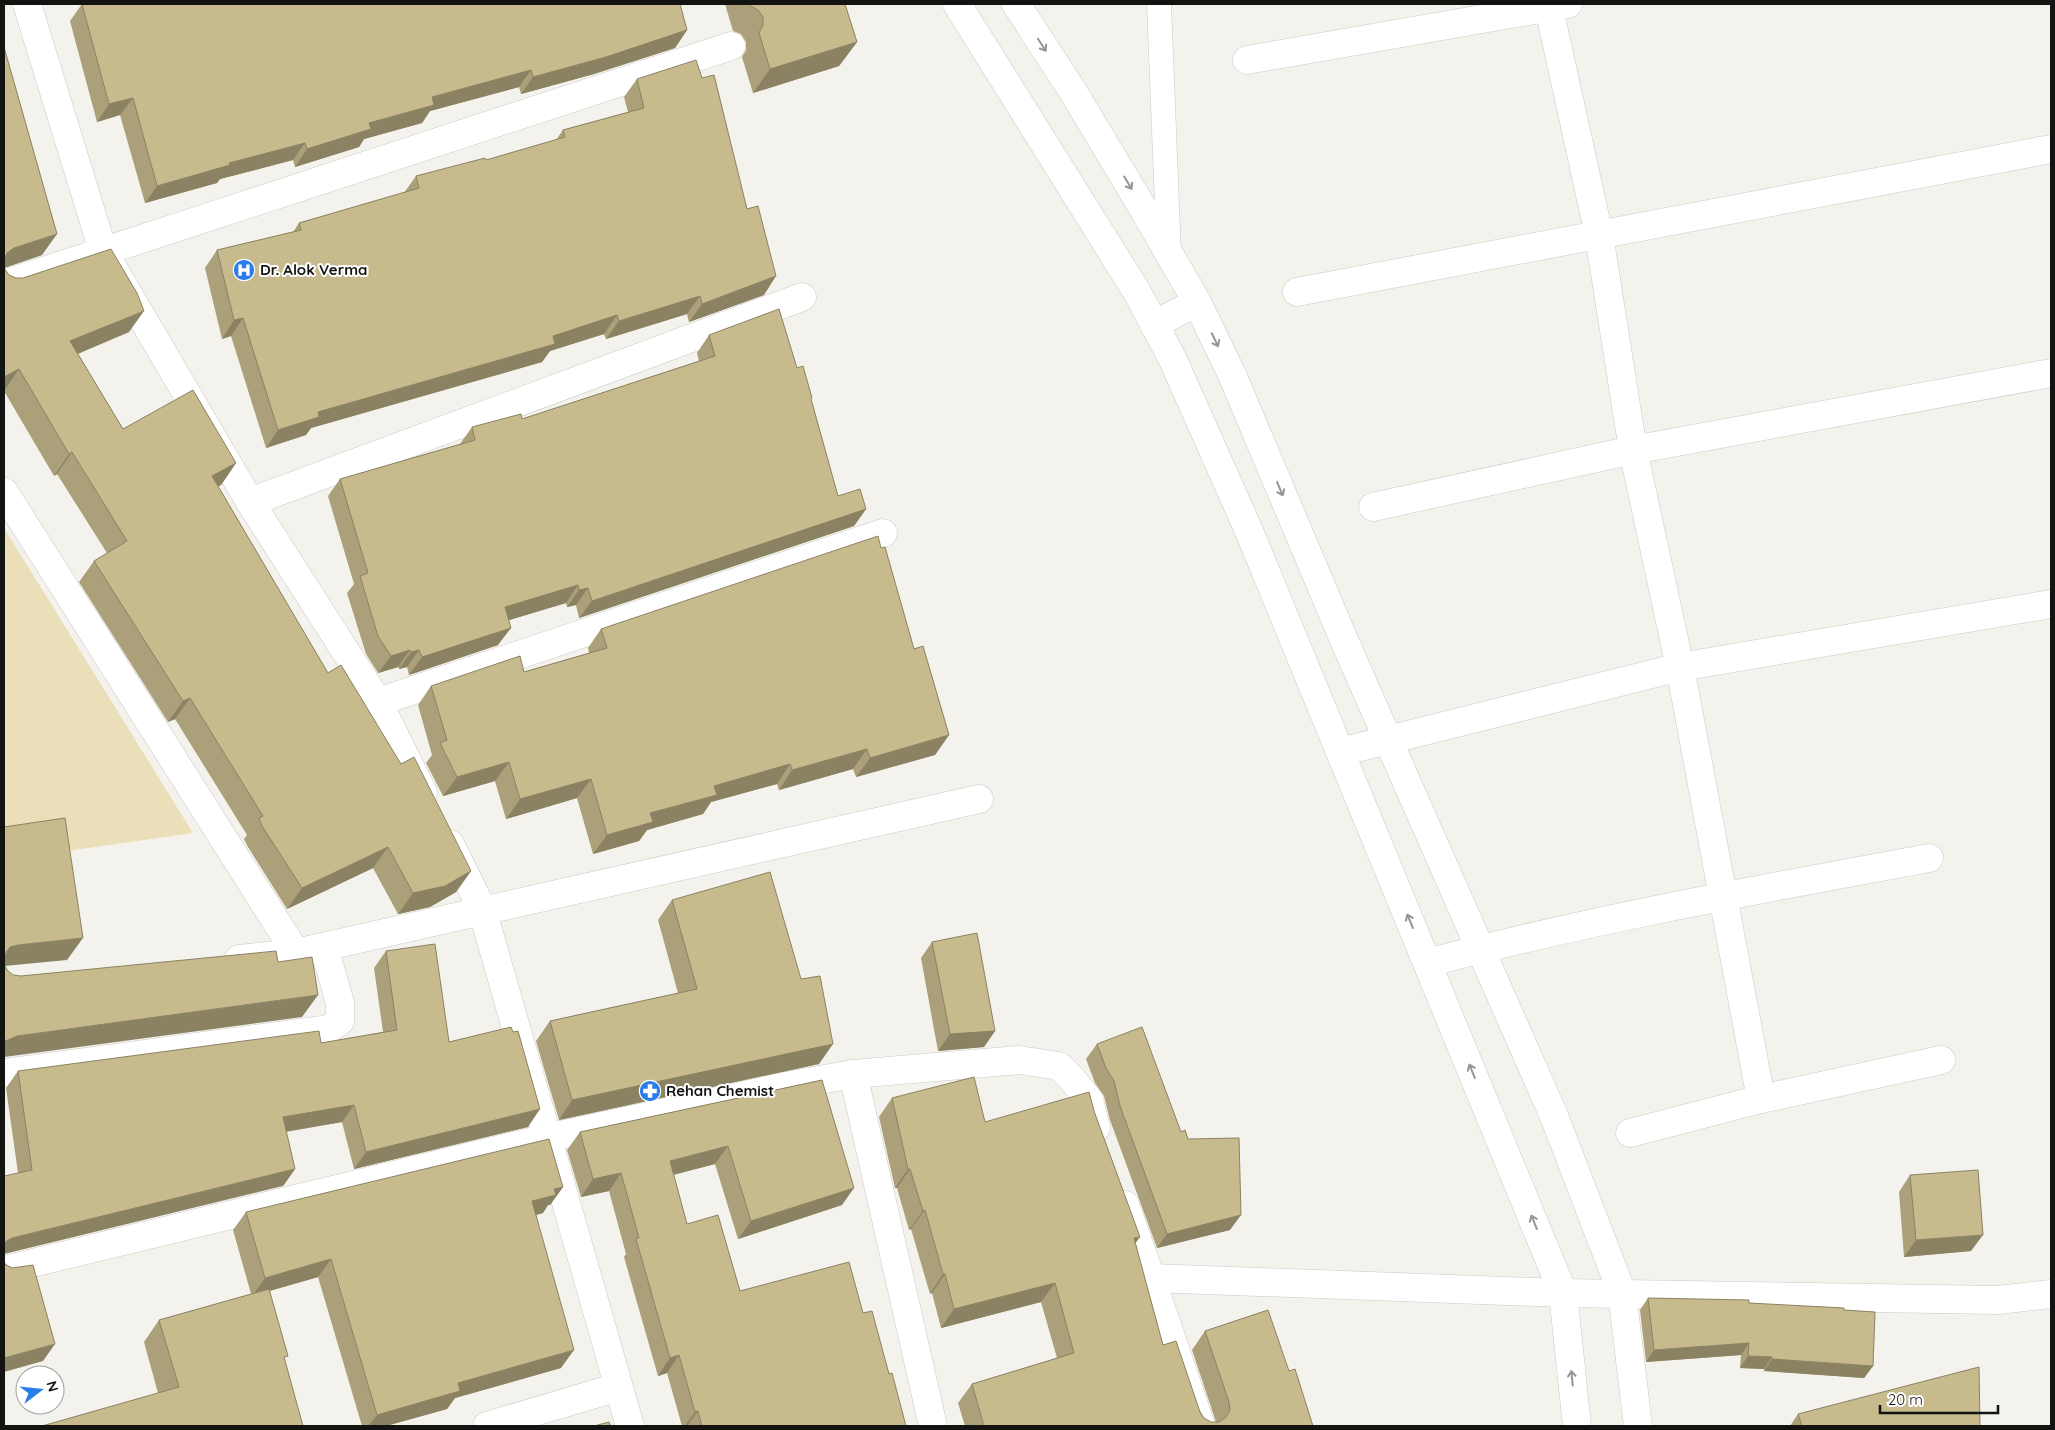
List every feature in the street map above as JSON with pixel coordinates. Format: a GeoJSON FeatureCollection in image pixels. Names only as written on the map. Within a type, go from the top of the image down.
{"type":"FeatureCollection","features":[{"type":"Feature","properties":{"kind":"street"},"geometry":{"type":"LineString","coordinates":[[26,4],[103,251],[250,502],[378,702],[482,909],[630,1426]]}},
{"type":"Feature","properties":{"kind":"street"},"geometry":{"type":"LineString","coordinates":[[958,4],[1138,292],[1173,360],[1245,522],[1563,1293],[1577,1426]]}},
{"type":"Feature","properties":{"kind":"street"},"geometry":{"type":"LineString","coordinates":[[1016,4],[1077,99],[1170,255],[1197,302],[1233,376],[1388,739],[1554,1116],[1622,1293],[1638,1426]]}},
{"type":"Feature","properties":{"kind":"street"},"geometry":{"type":"LineString","coordinates":[[1247,60],[1555,5],[1599,235],[1634,450],[1680,668],[1761,1099]]}},
{"type":"Feature","properties":{"kind":"street"},"geometry":{"type":"LineString","coordinates":[[4,284],[731,46]]}},
{"type":"Feature","properties":{"kind":"street"},"geometry":{"type":"LineString","coordinates":[[1297,292],[2051,149]]}},
{"type":"Feature","properties":{"kind":"street"},"geometry":{"type":"LineString","coordinates":[[250,502],[802,297]]}},
{"type":"Feature","properties":{"kind":"street"},"geometry":{"type":"LineString","coordinates":[[1154,325],[1197,302]]}},
{"type":"Feature","properties":{"kind":"street"},"geometry":{"type":"LineString","coordinates":[[1373,507],[1634,450],[2051,373]]}},
{"type":"Feature","properties":{"kind":"street"},"geometry":{"type":"LineString","coordinates":[[4,492],[296,953]]}},
{"type":"Feature","properties":{"kind":"street"},"geometry":{"type":"LineString","coordinates":[[378,702],[883,533]]}},
{"type":"Feature","properties":{"kind":"street"},"geometry":{"type":"LineString","coordinates":[[1340,752],[1680,668],[2051,604]]}},
{"type":"Feature","properties":{"kind":"street"},"geometry":{"type":"LineString","coordinates":[[218,961],[296,953],[482,909],[979,799]]}},
{"type":"Feature","properties":{"kind":"street"},"geometry":{"type":"LineString","coordinates":[[1427,963],[1480,949],[1723,896],[1929,858]]}},
{"type":"Feature","properties":{"kind":"street"},"geometry":{"type":"LineString","coordinates":[[4,1073],[328,1029],[340,1021],[340,1003],[324,947]]}},
{"type":"Feature","properties":{"kind":"street"},"geometry":{"type":"LineString","coordinates":[[4,1270],[547,1138],[786,1086],[853,1074],[1019,1060],[1059,1066],[1089,1100],[1105,1152]]}},
{"type":"Feature","properties":{"kind":"street"},"geometry":{"type":"LineString","coordinates":[[1630,1134],[1761,1099],[1941,1060]]}},
{"type":"Feature","properties":{"kind":"street"},"geometry":{"type":"LineString","coordinates":[[853,1074],[932,1426]]}},
{"type":"Feature","properties":{"kind":"street"},"geometry":{"type":"LineString","coordinates":[[1115,1179],[1201,1426]]}},
{"type":"Feature","properties":{"kind":"street"},"geometry":{"type":"LineString","coordinates":[[1151,1278],[1563,1293],[1998,1300],[2051,1294]]}},
{"type":"Feature","properties":{"kind":"street"},"geometry":{"type":"LineString","coordinates":[[487,1426],[618,1386]]}},
{"type":"Feature","properties":{"kind":"lane"},"geometry":{"type":"LineString","coordinates":[[1159,4],[1170,255]]}},
{"type":"Feature","properties":{"kind":"shaded area"},"geometry":{"type":"Polygon","coordinates":[[[4,528],[193,833],[4,860],[4,528]]]}},
{"type":"Feature","properties":{"kind":"building"},"geometry":{"type":"Polygon","coordinates":[[[82,4],[680,4],[687,30],[606,57],[533,77],[531,70],[432,97],[434,105],[369,123],[371,129],[307,149],[305,143],[229,163],[230,165],[157,186],[133,98],[109,104],[82,4]]]}},
{"type":"Feature","properties":{"kind":"building"},"geometry":{"type":"Polygon","coordinates":[[[750,4],[845,4],[857,42],[770,69],[759,33],[763,25],[763,17],[750,4]]]}},
{"type":"Feature","properties":{"kind":"building"},"geometry":{"type":"Polygon","coordinates":[[[4,47],[57,234],[14,248],[7,253],[4,259],[4,47]]]}},
{"type":"Feature","properties":{"kind":"building"},"geometry":{"type":"Polygon","coordinates":[[[696,60],[702,78],[714,75],[747,209],[758,206],[776,276],[702,304],[700,296],[619,321],[617,315],[553,336],[555,344],[318,412],[319,417],[278,430],[243,318],[234,320],[217,250],[301,230],[299,223],[419,188],[416,176],[485,158],[486,160],[565,137],[563,130],[644,108],[637,79],[696,60]]]}},
{"type":"Feature","properties":{"kind":"building"},"geometry":{"type":"Polygon","coordinates":[[[111,249],[137,293],[144,311],[70,341],[123,429],[193,390],[236,463],[212,476],[328,673],[341,665],[401,764],[414,757],[471,871],[445,886],[413,893],[388,847],[302,888],[262,826],[259,818],[263,816],[190,698],[183,701],[94,561],[127,541],[72,452],[69,454],[19,369],[4,377],[4,268],[9,275],[23,278],[111,249]]]}},
{"type":"Feature","properties":{"kind":"building"},"geometry":{"type":"Polygon","coordinates":[[[779,309],[797,368],[803,366],[838,496],[860,489],[866,509],[592,601],[588,588],[579,590],[578,585],[505,607],[511,628],[422,657],[419,650],[411,652],[410,650],[391,656],[378,636],[360,576],[368,573],[340,479],[475,440],[472,427],[521,414],[522,419],[715,356],[709,335],[779,309]]]}},
{"type":"Feature","properties":{"kind":"building"},"geometry":{"type":"Polygon","coordinates":[[[878,536],[881,548],[885,547],[914,649],[923,646],[949,735],[870,758],[867,749],[792,770],[790,764],[714,786],[717,795],[650,813],[653,822],[607,835],[591,779],[520,799],[509,762],[457,777],[440,743],[447,740],[431,686],[520,656],[524,672],[607,648],[601,629],[878,536]]]}},
{"type":"Feature","properties":{"kind":"building"},"geometry":{"type":"Polygon","coordinates":[[[65,818],[83,938],[10,947],[5,954],[4,961],[4,827],[65,818]]]}},
{"type":"Feature","properties":{"kind":"building"},"geometry":{"type":"Polygon","coordinates":[[[770,872],[801,979],[820,976],[833,1044],[572,1100],[550,1021],[697,989],[672,900],[770,872]]]}},
{"type":"Feature","properties":{"kind":"building"},"geometry":{"type":"Polygon","coordinates":[[[977,933],[995,1031],[950,1034],[932,942],[977,933]]]}},
{"type":"Feature","properties":{"kind":"building"},"geometry":{"type":"Polygon","coordinates":[[[435,944],[449,1042],[511,1027],[513,1032],[518,1031],[540,1109],[366,1152],[354,1105],[283,1117],[295,1169],[12,1238],[4,1244],[4,1176],[32,1170],[18,1071],[319,1031],[321,1043],[397,1030],[386,951],[435,944]]]}},
{"type":"Feature","properties":{"kind":"building"},"geometry":{"type":"Polygon","coordinates":[[[276,951],[278,962],[312,957],[318,995],[17,1036],[4,1041],[4,962],[7,970],[13,975],[21,976],[276,951]]]}},
{"type":"Feature","properties":{"kind":"building"},"geometry":{"type":"Polygon","coordinates":[[[1142,1027],[1181,1132],[1185,1130],[1188,1139],[1239,1138],[1241,1215],[1167,1234],[1120,1106],[1114,1081],[1106,1068],[1097,1044],[1142,1027]]]}},
{"type":"Feature","properties":{"kind":"building"},"geometry":{"type":"Polygon","coordinates":[[[974,1077],[985,1122],[1089,1092],[1094,1111],[1140,1237],[1134,1238],[1163,1345],[1176,1341],[1200,1412],[1204,1418],[1211,1422],[1219,1422],[1226,1417],[1230,1410],[1205,1331],[1268,1310],[1289,1371],[1295,1369],[1313,1426],[984,1426],[972,1384],[1074,1353],[1055,1283],[954,1309],[925,1210],[923,1211],[910,1169],[908,1169],[892,1098],[974,1077]]]}},
{"type":"Feature","properties":{"kind":"building"},"geometry":{"type":"Polygon","coordinates":[[[822,1080],[854,1188],[751,1221],[728,1146],[670,1161],[687,1224],[718,1215],[740,1291],[849,1262],[863,1313],[872,1311],[889,1374],[892,1373],[906,1426],[702,1426],[698,1411],[695,1412],[679,1355],[670,1358],[636,1239],[639,1238],[621,1173],[593,1179],[580,1132],[822,1080]]]}},
{"type":"Feature","properties":{"kind":"building"},"geometry":{"type":"Polygon","coordinates":[[[549,1139],[563,1187],[554,1189],[556,1195],[532,1201],[574,1350],[458,1383],[460,1391],[377,1415],[331,1259],[265,1278],[246,1212],[549,1139]]]}},
{"type":"Feature","properties":{"kind":"building"},"geometry":{"type":"Polygon","coordinates":[[[1978,1170],[1983,1235],[1916,1240],[1910,1175],[1978,1170]]]}},
{"type":"Feature","properties":{"kind":"building"},"geometry":{"type":"Polygon","coordinates":[[[4,1261],[5,1264],[12,1268],[33,1265],[55,1344],[4,1358],[4,1261]]]}},
{"type":"Feature","properties":{"kind":"building"},"geometry":{"type":"Polygon","coordinates":[[[269,1289],[288,1356],[284,1357],[303,1426],[42,1426],[179,1387],[159,1320],[269,1289]]]}},
{"type":"Feature","properties":{"kind":"building"},"geometry":{"type":"Polygon","coordinates":[[[1648,1298],[1749,1300],[1749,1303],[1844,1308],[1844,1310],[1875,1312],[1873,1366],[1748,1356],[1749,1343],[1654,1350],[1648,1298]]]}},
{"type":"Feature","properties":{"kind":"building"},"geometry":{"type":"Polygon","coordinates":[[[1979,1367],[1980,1426],[1802,1426],[1798,1414],[1979,1367]]]}},
{"type":"Feature","properties":{"kind":"building"},"geometry":{"type":"Polygon","coordinates":[[[609,1422],[611,1426],[594,1426],[609,1422]]]}},
{"type":"Feature","properties":{"kind":"place","name":"Dr. Alok Verma"},"geometry":{"type":"Point","coordinates":[244,270]}},
{"type":"Feature","properties":{"kind":"place","name":"Rehan Chemist"},"geometry":{"type":"Point","coordinates":[650,1091]}}]}
